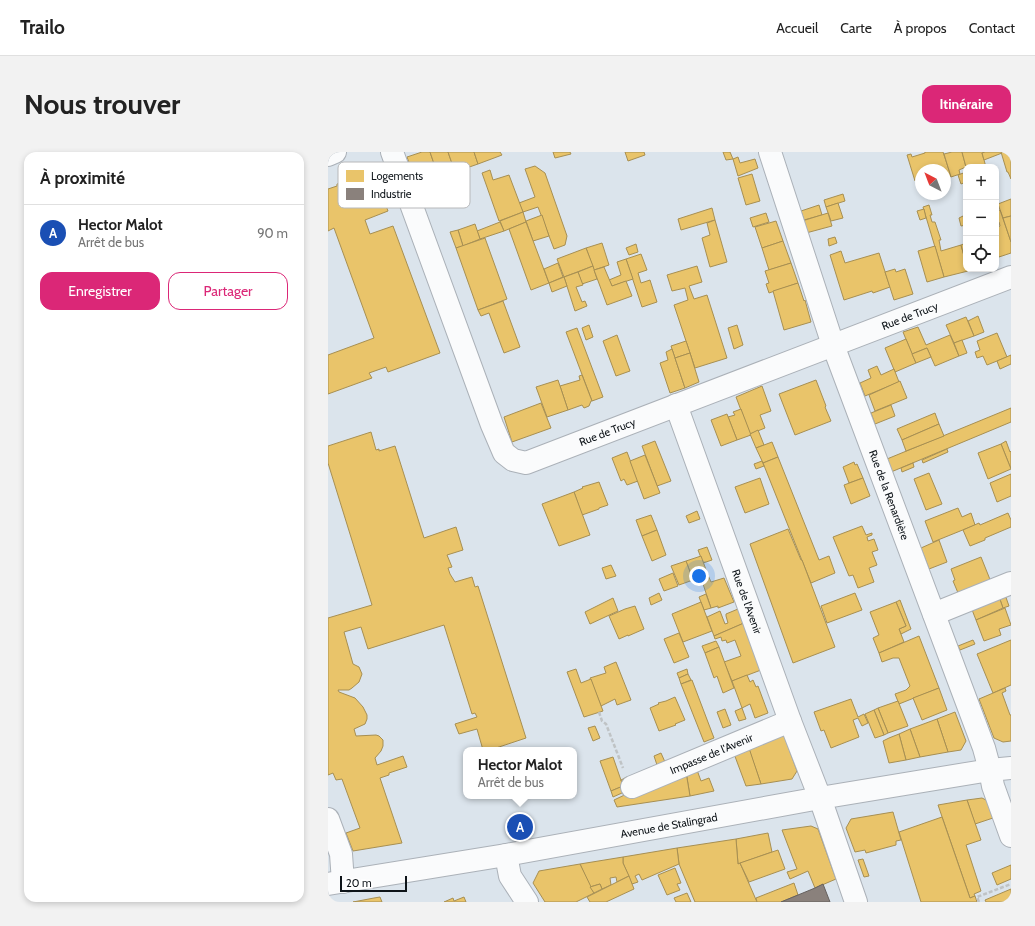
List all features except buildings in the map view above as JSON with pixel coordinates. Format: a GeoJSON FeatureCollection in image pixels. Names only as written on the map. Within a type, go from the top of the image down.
{"type":"FeatureCollection","features":[{"type":"Feature","properties":{"kind":"street"},"geometry":{"type":"LineString","coordinates":[[328,155],[335,152]]}},
{"type":"Feature","properties":{"kind":"street","name":"Rue de Trucy"},"geometry":{"type":"LineString","coordinates":[[392,152],[396,162]]}},
{"type":"Feature","properties":{"kind":"street","name":"Rue de la Renardière"},"geometry":{"type":"LineString","coordinates":[[770,152],[833,345],[984,748],[1001,769],[993,786],[1011,836]]}},
{"type":"Feature","properties":{"kind":"street","name":"Rue de Trucy"},"geometry":{"type":"LineString","coordinates":[[413,208],[504,453],[513,460],[526,463],[1011,277]]}},
{"type":"Feature","properties":{"kind":"street","name":"Rue de l'Avenir"},"geometry":{"type":"LineString","coordinates":[[676,405],[790,721],[820,798],[856,902]]}},
{"type":"Feature","properties":{"kind":"street"},"geometry":{"type":"LineString","coordinates":[[934,614],[1011,583]]}},
{"type":"Feature","properties":{"kind":"street","name":"Impasse de l'Avenir"},"geometry":{"type":"LineString","coordinates":[[628,779],[790,721]]}},
{"type":"Feature","properties":{"kind":"street","name":"Avenue de Stalingrad"},"geometry":{"type":"LineString","coordinates":[[336,883],[506,855],[820,798],[1001,769]]}},
{"type":"Feature","properties":{"kind":"street"},"geometry":{"type":"LineString","coordinates":[[328,819],[341,854],[336,883]]}},
{"type":"Feature","properties":{"kind":"street"},"geometry":{"type":"LineString","coordinates":[[506,855],[510,876],[527,902]]}},
{"type":"Feature","properties":{"kind":"path"},"geometry":{"type":"LineString","coordinates":[[599,712],[602,721],[606,724],[628,779]]}},
{"type":"Feature","properties":{"kind":"path"},"geometry":{"type":"LineString","coordinates":[[979,902],[977,897],[1011,884]]}},
{"type":"Feature","properties":{"kind":"place","name":"Hector Malot"},"geometry":{"type":"Point","coordinates":[520,827]}}]}
